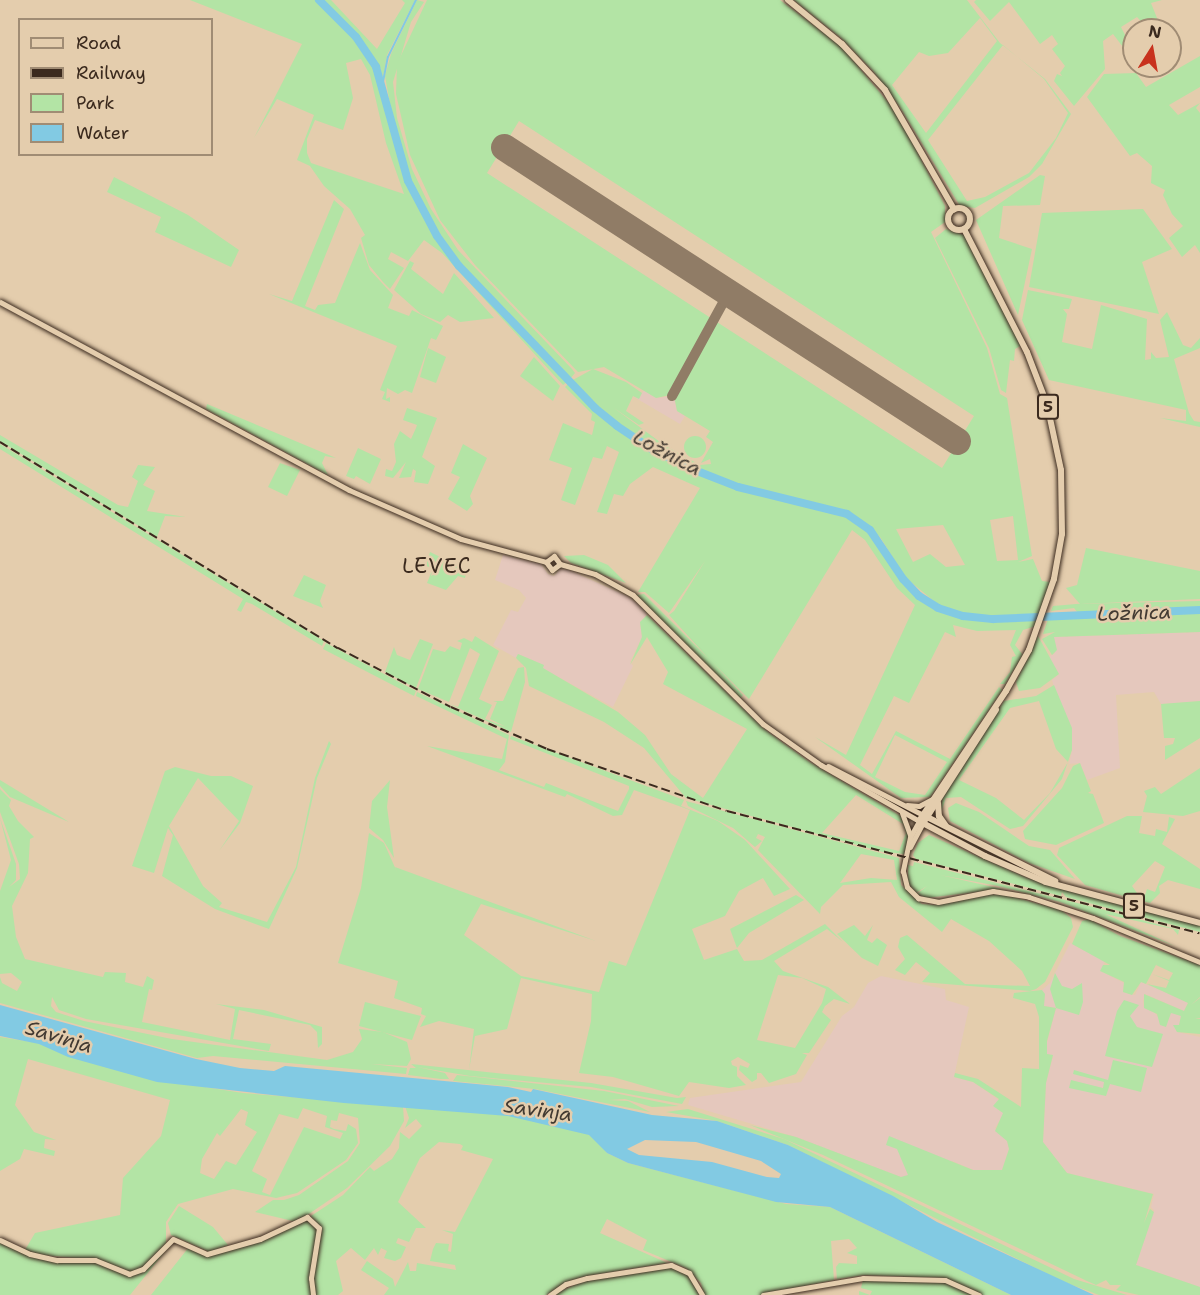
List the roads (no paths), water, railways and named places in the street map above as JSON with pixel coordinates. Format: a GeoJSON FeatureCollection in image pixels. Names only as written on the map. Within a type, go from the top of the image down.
{"type":"FeatureCollection","features":[{"type":"Feature","properties":{"kind":"main road","name":"5"},"geometry":{"type":"LineString","coordinates":[[788,0],[842,44],[885,90],[954,209]]}},
{"type":"Feature","properties":{"kind":"main road","name":"5"},"geometry":{"type":"LineString","coordinates":[[962,208],[969,214],[969,224],[964,229],[952,228],[948,222],[954,209],[962,208]]}},
{"type":"Feature","properties":{"kind":"main road","name":"5"},"geometry":{"type":"LineString","coordinates":[[923,819],[1006,691],[1039,626],[1048,600],[1063,513],[1062,470],[1053,424],[1027,352],[964,229]]}},
{"type":"Feature","properties":{"kind":"main road"},"geometry":{"type":"LineString","coordinates":[[936,800],[939,816],[948,829]]}},
{"type":"Feature","properties":{"kind":"main road","name":"5"},"geometry":{"type":"LineString","coordinates":[[923,819],[948,829],[1068,889]]}},
{"type":"Feature","properties":{"kind":"main road","name":"5"},"geometry":{"type":"LineString","coordinates":[[923,819],[1007,867],[1068,889],[1200,923]]}},
{"type":"Feature","properties":{"kind":"street"},"geometry":{"type":"LineString","coordinates":[[0,302],[349,490],[461,539],[546,562],[552,570],[560,564]]}},
{"type":"Feature","properties":{"kind":"street"},"geometry":{"type":"LineString","coordinates":[[546,562],[554,556],[560,564],[603,577],[633,595],[744,708],[807,756],[899,810],[923,819]]}},
{"type":"Feature","properties":{"kind":"street"},"geometry":{"type":"LineString","coordinates":[[807,756],[903,804],[923,819]]}},
{"type":"Feature","properties":{"kind":"street"},"geometry":{"type":"LineString","coordinates":[[903,804],[919,806],[936,800]]}},
{"type":"Feature","properties":{"kind":"street"},"geometry":{"type":"LineString","coordinates":[[899,810],[909,824],[910,837],[906,856],[905,884],[923,901],[984,891],[1029,897],[1080,912],[1200,962]]}},
{"type":"Feature","properties":{"kind":"street"},"geometry":{"type":"LineString","coordinates":[[910,837],[923,819]]}},
{"type":"Feature","properties":{"kind":"street"},"geometry":{"type":"LineString","coordinates":[[906,856],[923,819]]}},
{"type":"Feature","properties":{"kind":"street"},"geometry":{"type":"LineString","coordinates":[[0,1240],[30,1254],[57,1260],[95,1260],[129,1274],[143,1269],[173,1239],[207,1254],[260,1239],[307,1217],[320,1228],[311,1278],[313,1295]]}},
{"type":"Feature","properties":{"kind":"street"},"geometry":{"type":"LineString","coordinates":[[550,1295],[566,1284],[586,1278],[670,1265],[689,1273],[702,1295]]}},
{"type":"Feature","properties":{"kind":"street"},"geometry":{"type":"LineString","coordinates":[[763,1295],[863,1278],[945,1280],[979,1295]]}},
{"type":"Feature","properties":{"kind":"water","name":"Savinja"},"geometry":{"type":"Polygon","coordinates":[[[0,1005],[196,1059],[240,1068],[274,1071],[285,1066],[508,1087],[531,1092],[533,1089],[652,1115],[717,1121],[788,1145],[893,1196],[937,1222],[1094,1295],[1011,1295],[830,1207],[776,1202],[628,1163],[607,1153],[589,1135],[508,1116],[344,1103],[157,1082],[68,1057],[39,1044],[0,1036],[0,1005]],[[645,1140],[627,1149],[639,1155],[712,1162],[767,1177],[779,1178],[781,1174],[761,1161],[696,1142],[645,1140]]]}},
{"type":"Feature","properties":{"kind":"waterway","name":"Ložnica"},"geometry":{"type":"LineString","coordinates":[[319,0],[356,37],[376,67],[408,181],[437,236],[459,266],[595,408],[617,426],[653,450],[692,469],[738,487],[847,514],[870,530],[903,579],[919,596],[938,608],[963,616],[993,619],[1200,610]]}},
{"type":"Feature","properties":{"kind":"waterway"},"geometry":{"type":"LineString","coordinates":[[383,82],[388,57],[416,0]]}},
{"type":"Feature","properties":{"kind":"railway"},"geometry":{"type":"LineString","coordinates":[[0,442],[338,648],[451,707],[547,749],[727,811],[1200,933]]}},
{"type":"Feature","properties":{"kind":"district","name":"LEVEC"},"geometry":{"type":"Point","coordinates":[437,566]}}]}
